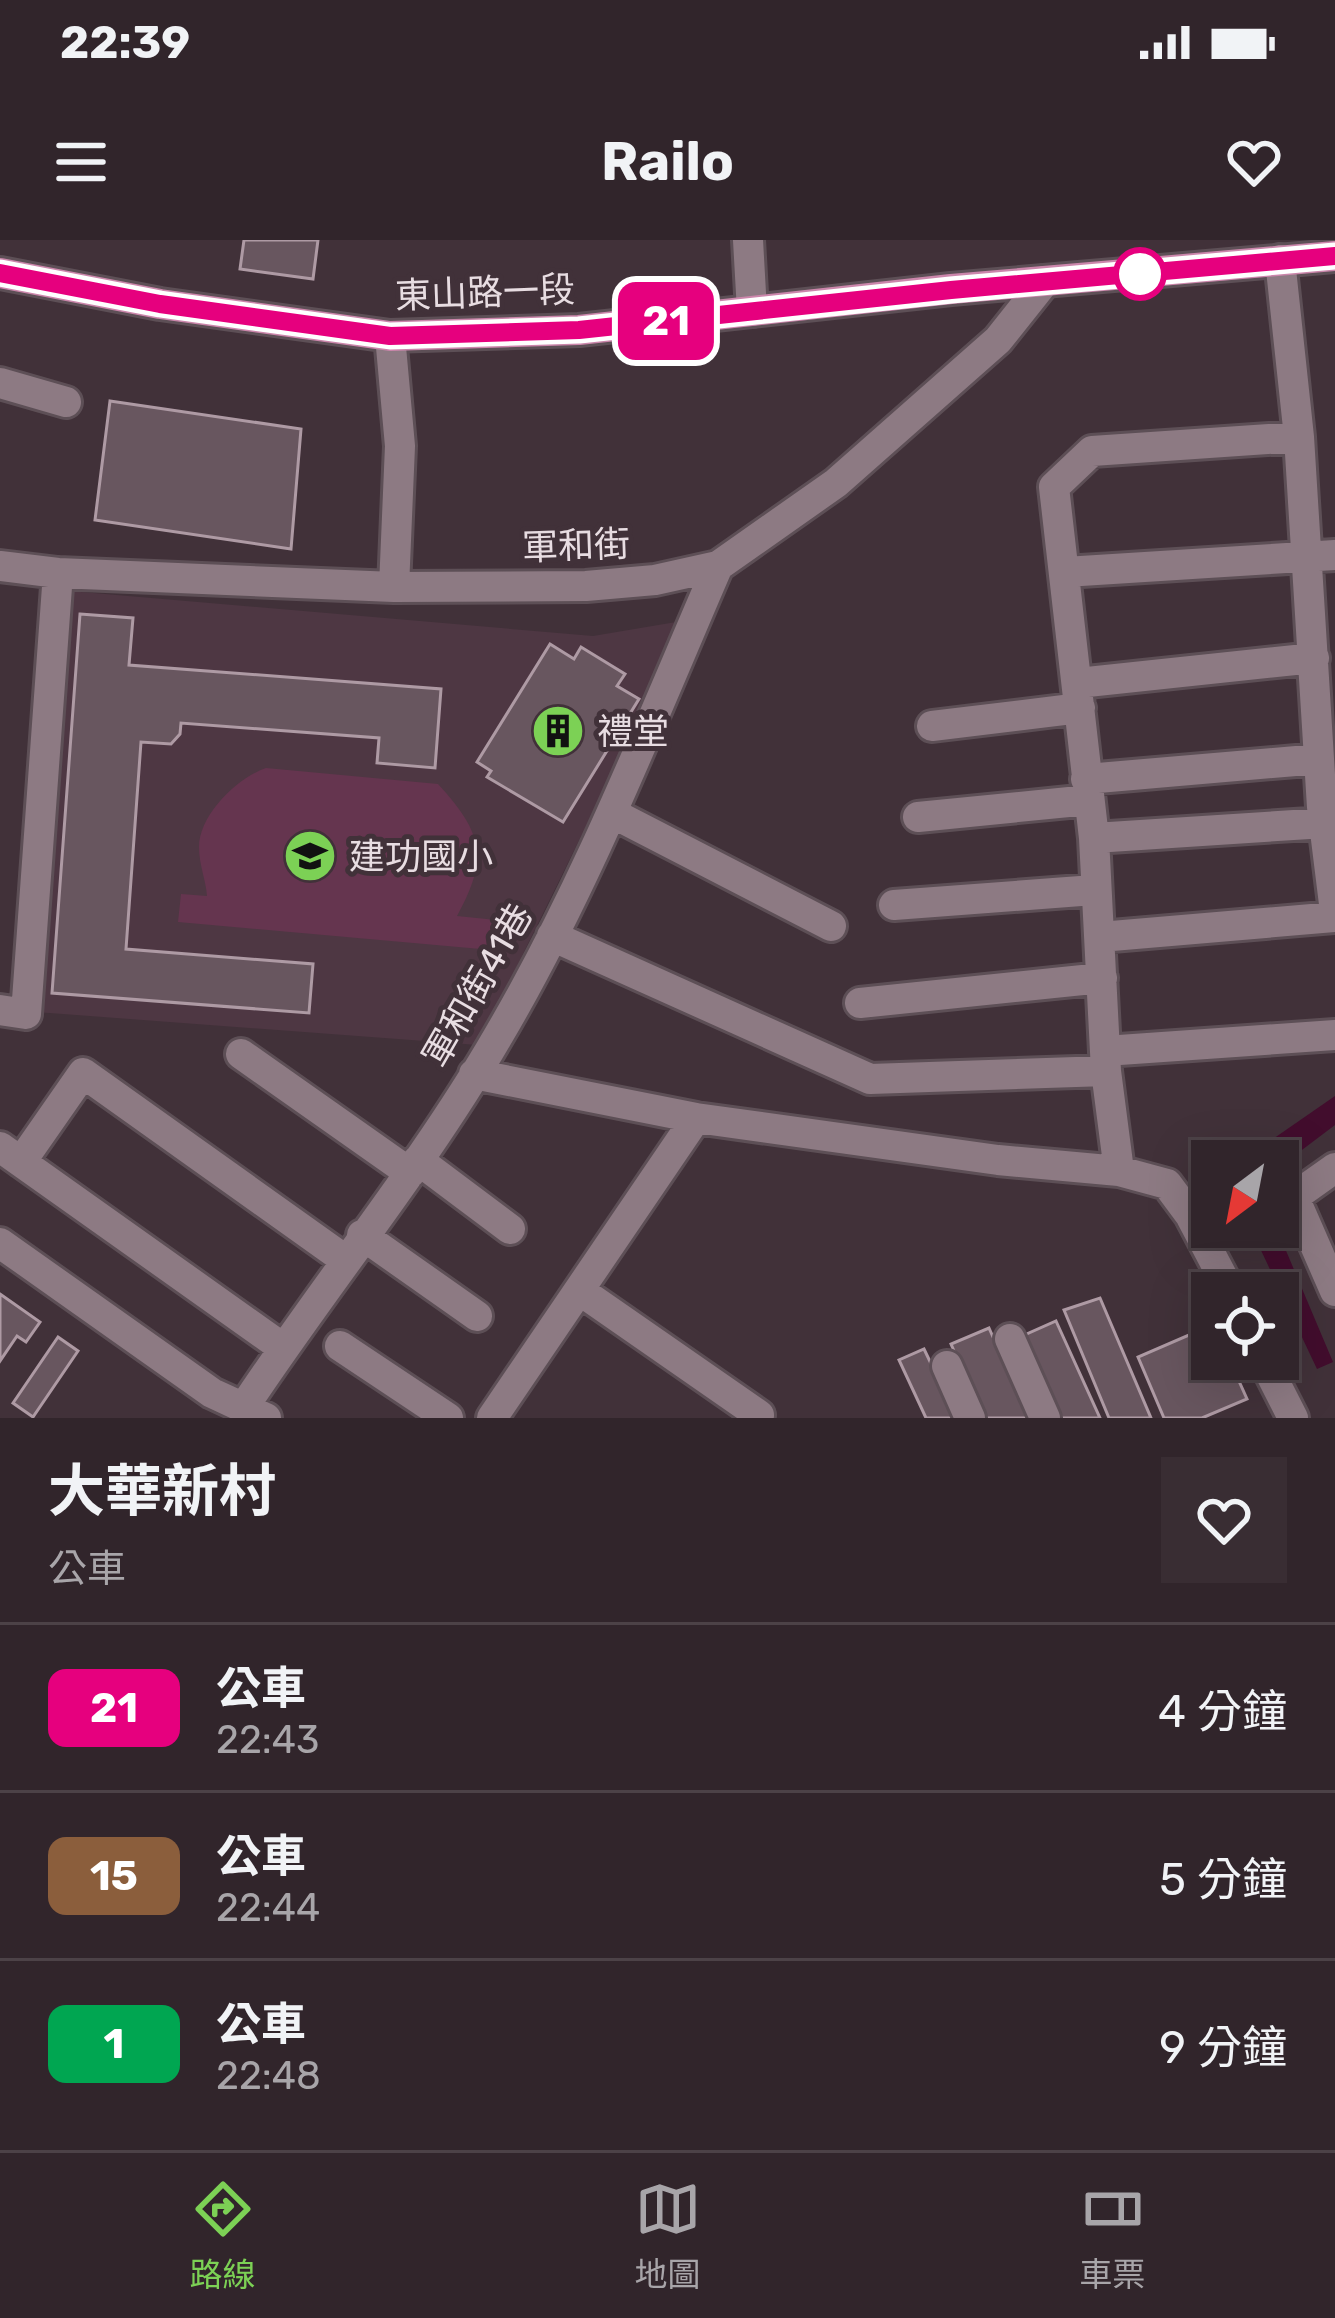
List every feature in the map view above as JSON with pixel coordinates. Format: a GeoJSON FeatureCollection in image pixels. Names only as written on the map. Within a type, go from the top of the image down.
{"type":"FeatureCollection","features":[{"type":"Feature","properties":{"kind":"main road","name":"東山路一段"},"geometry":{"type":"LineString","coordinates":[[0,272],[160,304],[390,336],[579,330],[1335,256]]}},
{"type":"Feature","properties":{"kind":"street"},"geometry":{"type":"LineString","coordinates":[[748,240],[752,311]]}},
{"type":"Feature","properties":{"kind":"street"},"geometry":{"type":"LineString","coordinates":[[1100,938],[1334,903],[1318,759],[1326,709],[1314,658],[1320,556],[1299,437],[1280,260]]}},
{"type":"Feature","properties":{"kind":"street","name":"軍和街"},"geometry":{"type":"LineString","coordinates":[[0,566],[394,586],[586,586],[656,580],[718,566],[836,483],[998,340],[1045,281]]}},
{"type":"Feature","properties":{"kind":"street"},"geometry":{"type":"LineString","coordinates":[[390,336],[400,446],[394,586]]}},
{"type":"Feature","properties":{"kind":"street"},"geometry":{"type":"LineString","coordinates":[[0,383],[65,402]]}},
{"type":"Feature","properties":{"kind":"street"},"geometry":{"type":"LineString","coordinates":[[1119,1171],[1105,1061],[1094,838],[1054,487],[1092,451],[1299,437]]}},
{"type":"Feature","properties":{"kind":"street"},"geometry":{"type":"LineString","coordinates":[[1065,572],[1320,556]]}},
{"type":"Feature","properties":{"kind":"street","name":"軍和街41巷"},"geometry":{"type":"LineString","coordinates":[[255,1413],[283,1348],[414,1166],[474,1074],[552,936],[718,566]]}},
{"type":"Feature","properties":{"kind":"street"},"geometry":{"type":"LineString","coordinates":[[0,1010],[26,1014],[58,572]]}},
{"type":"Feature","properties":{"kind":"street"},"geometry":{"type":"LineString","coordinates":[[932,726],[1079,696],[1314,658]]}},
{"type":"Feature","properties":{"kind":"street"},"geometry":{"type":"LineString","coordinates":[[918,817],[1318,759]]}},
{"type":"Feature","properties":{"kind":"street"},"geometry":{"type":"LineString","coordinates":[[1094,838],[1327,812]]}},
{"type":"Feature","properties":{"kind":"street"},"geometry":{"type":"LineString","coordinates":[[611,813],[831,926]]}},
{"type":"Feature","properties":{"kind":"street"},"geometry":{"type":"LineString","coordinates":[[894,905],[1094,890]]}},
{"type":"Feature","properties":{"kind":"street"},"geometry":{"type":"LineString","coordinates":[[552,936],[870,1078],[1105,1061],[1335,1034]]}},
{"type":"Feature","properties":{"kind":"street"},"geometry":{"type":"LineString","coordinates":[[860,1003],[1102,978]]}},
{"type":"Feature","properties":{"kind":"street"},"geometry":{"type":"LineString","coordinates":[[241,1054],[510,1229]]}},
{"type":"Feature","properties":{"kind":"street"},"geometry":{"type":"LineString","coordinates":[[283,1348],[10,1155],[83,1073],[353,1247],[477,1316]]}},
{"type":"Feature","properties":{"kind":"street"},"geometry":{"type":"LineString","coordinates":[[474,1074],[696,1118],[998,1160],[1119,1171],[1167,1184],[1190,1215],[1220,1272]]}},
{"type":"Feature","properties":{"kind":"street"},"geometry":{"type":"LineString","coordinates":[[494,1418],[696,1118]]}},
{"type":"Feature","properties":{"kind":"street"},"geometry":{"type":"LineString","coordinates":[[1335,1168],[1294,1197],[1335,1291]]}},
{"type":"Feature","properties":{"kind":"street"},"geometry":{"type":"LineString","coordinates":[[0,1243],[212,1393],[255,1413]]}},
{"type":"Feature","properties":{"kind":"street"},"geometry":{"type":"LineString","coordinates":[[579,1290],[759,1415]]}},
{"type":"Feature","properties":{"kind":"street"},"geometry":{"type":"LineString","coordinates":[[1010,1339],[1045,1418]]}},
{"type":"Feature","properties":{"kind":"street"},"geometry":{"type":"LineString","coordinates":[[340,1346],[448,1418]]}},
{"type":"Feature","properties":{"kind":"street"},"geometry":{"type":"LineString","coordinates":[[947,1366],[970,1418]]}},
{"type":"Feature","properties":{"kind":"street"},"geometry":{"type":"LineString","coordinates":[[1274,1380],[1293,1418]]}},
{"type":"Feature","properties":{"kind":"shaded area","name":"建功國小"},"geometry":{"type":"Polygon","coordinates":[[[70,591],[593,636],[688,620],[478,1045],[36,1012],[70,591]]]}},
{"type":"Feature","properties":{"kind":"shaded area"},"geometry":{"type":"Polygon","coordinates":[[[266,768],[438,784],[464,817],[476,847],[474,878],[457,916],[506,921],[503,951],[178,922],[181,894],[207,896],[199,847],[205,823],[232,789],[266,768]]]}},
{"type":"Feature","properties":{"kind":"shaded area"},"geometry":{"type":"Polygon","coordinates":[[[1335,1096],[1335,1125],[1299,1152],[1299,1140],[1271,1140],[1335,1096]]]}},
{"type":"Feature","properties":{"kind":"shaded area"},"geometry":{"type":"Polygon","coordinates":[[[1260,1248],[1285,1248],[1295,1272],[1271,1272],[1260,1248]]]}},
{"type":"Feature","properties":{"kind":"shaded area"},"geometry":{"type":"Polygon","coordinates":[[[1299,1281],[1333,1362],[1317,1369],[1299,1331],[1299,1281]]]}},
{"type":"Feature","properties":{"kind":"building"},"geometry":{"type":"Polygon","coordinates":[[[244,240],[318,240],[313,279],[240,269],[244,240]]]}},
{"type":"Feature","properties":{"kind":"building"},"geometry":{"type":"Polygon","coordinates":[[[110,401],[301,429],[291,549],[95,520],[110,401]]]}},
{"type":"Feature","properties":{"kind":"building"},"geometry":{"type":"Polygon","coordinates":[[[80,614],[133,618],[129,665],[441,689],[435,768],[377,763],[379,738],[181,723],[180,734],[171,744],[141,742],[126,949],[313,964],[309,1013],[52,993],[80,614]]]}},
{"type":"Feature","properties":{"kind":"building","name":"禮堂"},"geometry":{"type":"Polygon","coordinates":[[[550,644],[574,659],[581,647],[625,674],[617,686],[639,699],[563,822],[487,777],[491,771],[477,762],[550,644]]]}},
{"type":"Feature","properties":{"kind":"building"},"geometry":{"type":"Polygon","coordinates":[[[0,1294],[40,1322],[26,1342],[17,1336],[0,1361],[0,1294]]]}},
{"type":"Feature","properties":{"kind":"building"},"geometry":{"type":"Polygon","coordinates":[[[1100,1298],[1151,1418],[1109,1418],[1064,1310],[1100,1298]]]}},
{"type":"Feature","properties":{"kind":"building"},"geometry":{"type":"Polygon","coordinates":[[[1056,1321],[1100,1418],[1056,1418],[1020,1337],[1056,1321]]]}},
{"type":"Feature","properties":{"kind":"building"},"geometry":{"type":"Polygon","coordinates":[[[989,1328],[1029,1418],[983,1418],[951,1344],[989,1328]]]}},
{"type":"Feature","properties":{"kind":"building"},"geometry":{"type":"Polygon","coordinates":[[[1191,1334],[1191,1380],[1238,1380],[1247,1399],[1202,1418],[1164,1418],[1138,1357],[1191,1334]]]}},
{"type":"Feature","properties":{"kind":"building"},"geometry":{"type":"Polygon","coordinates":[[[58,1337],[78,1351],[33,1417],[13,1403],[58,1337]]]}},
{"type":"Feature","properties":{"kind":"building"},"geometry":{"type":"Polygon","coordinates":[[[924,1349],[957,1418],[926,1418],[899,1360],[924,1349]]]}},
{"type":"Feature","properties":{"kind":"bus line","name":"21"},"geometry":{"type":"LineString","coordinates":[[0,273],[160,304],[390,336],[579,330],[1335,256]]}},
{"type":"Feature","properties":{"kind":"place","name":"禮堂"},"geometry":{"type":"Point","coordinates":[558,731]}},
{"type":"Feature","properties":{"kind":"place","name":"建功國小"},"geometry":{"type":"Point","coordinates":[310,856]}}]}
